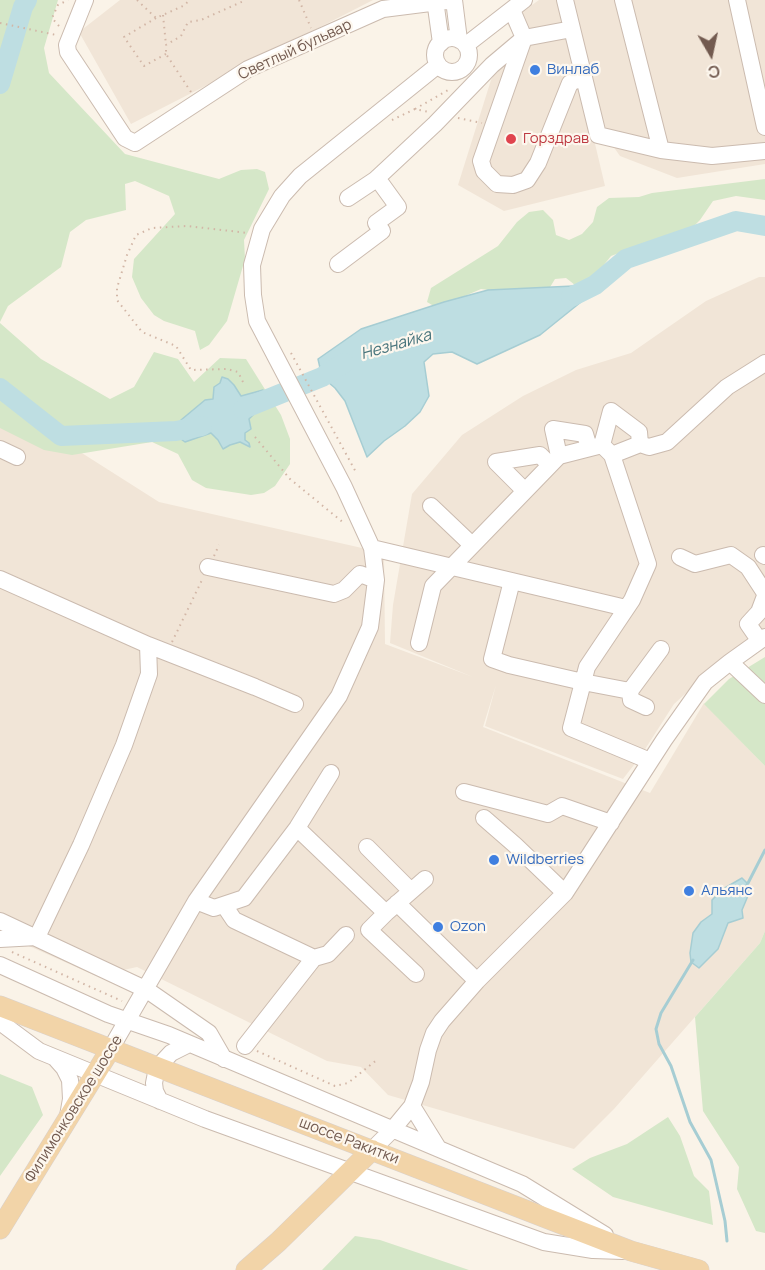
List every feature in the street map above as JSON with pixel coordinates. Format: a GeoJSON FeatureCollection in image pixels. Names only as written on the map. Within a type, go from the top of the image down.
{"type":"FeatureCollection","features":[{"type":"Feature","properties":{"kind":"main road","name":"шоссе Ракитки"},"geometry":{"type":"LineString","coordinates":[[0,1006],[631,1251],[699,1270]]}},
{"type":"Feature","properties":{"kind":"main road","name":"Филимонковское шоссе"},"geometry":{"type":"LineString","coordinates":[[0,1229],[110,1050]]}},
{"type":"Feature","properties":{"kind":"main road"},"geometry":{"type":"LineString","coordinates":[[246,1270],[372,1150]]}},
{"type":"Feature","properties":{"kind":"street"},"geometry":{"type":"LineString","coordinates":[[62,36],[85,0]]}},
{"type":"Feature","properties":{"kind":"street","name":"Светлый бульвар"},"geometry":{"type":"LineString","coordinates":[[62,36],[68,52],[125,138],[135,143],[248,69],[383,9],[454,0],[462,42]]}},
{"type":"Feature","properties":{"kind":"street"},"geometry":{"type":"LineString","coordinates":[[565,0],[598,135],[661,150],[712,156],[765,151]]}},
{"type":"Feature","properties":{"kind":"street"},"geometry":{"type":"LineString","coordinates":[[623,0],[661,150]]}},
{"type":"Feature","properties":{"kind":"street"},"geometry":{"type":"LineString","coordinates":[[737,0],[765,127]]}},
{"type":"Feature","properties":{"kind":"street"},"geometry":{"type":"LineString","coordinates":[[435,1],[441,43]]}},
{"type":"Feature","properties":{"kind":"street"},"geometry":{"type":"LineString","coordinates":[[462,42],[518,5],[524,38],[481,160],[484,171],[497,184],[513,185],[527,180],[538,163],[570,82],[584,77]]}},
{"type":"Feature","properties":{"kind":"street"},"geometry":{"type":"LineString","coordinates":[[348,198],[377,178],[435,124],[492,65],[524,38],[572,29]]}},
{"type":"Feature","properties":{"kind":"street"},"geometry":{"type":"LineString","coordinates":[[450,39],[462,42],[469,52],[469,60],[462,70],[449,71],[438,65],[435,58],[441,43],[450,39]]}},
{"type":"Feature","properties":{"kind":"street","name":"Филимонковское шоссе"},"geometry":{"type":"LineString","coordinates":[[110,1050],[147,990],[196,902],[339,696],[370,627],[376,580],[372,548],[344,487],[257,321],[252,265],[262,229],[282,196],[300,176],[438,65]]}},
{"type":"Feature","properties":{"kind":"street"},"geometry":{"type":"LineString","coordinates":[[338,264],[382,231],[376,223],[398,207],[377,178]]}},
{"type":"Feature","properties":{"kind":"street"},"geometry":{"type":"LineString","coordinates":[[419,643],[432,586],[554,461],[601,449],[640,444],[649,447],[667,442],[727,387],[765,363]]}},
{"type":"Feature","properties":{"kind":"street"},"geometry":{"type":"LineString","coordinates":[[601,449],[611,411],[639,432],[640,444]]}},
{"type":"Feature","properties":{"kind":"street"},"geometry":{"type":"LineString","coordinates":[[554,461],[553,429],[585,434],[601,449],[648,564],[626,608],[587,667],[571,728],[650,761]]}},
{"type":"Feature","properties":{"kind":"street"},"geometry":{"type":"LineString","coordinates":[[0,449],[17,457]]}},
{"type":"Feature","properties":{"kind":"street"},"geometry":{"type":"LineString","coordinates":[[525,491],[496,462],[540,454],[554,461]]}},
{"type":"Feature","properties":{"kind":"street"},"geometry":{"type":"LineString","coordinates":[[431,506],[472,545]]}},
{"type":"Feature","properties":{"kind":"street"},"geometry":{"type":"LineString","coordinates":[[372,548],[626,608]]}},
{"type":"Feature","properties":{"kind":"street"},"geometry":{"type":"LineString","coordinates":[[372,1150],[412,1106],[434,1033],[442,1021],[477,981],[564,893],[650,761],[705,682],[762,638],[748,624],[759,612],[765,595],[748,567],[731,555],[695,564],[680,557]]}},
{"type":"Feature","properties":{"kind":"street"},"geometry":{"type":"LineString","coordinates":[[208,567],[334,594],[344,590],[360,574],[376,580]]}},
{"type":"Feature","properties":{"kind":"street"},"geometry":{"type":"LineString","coordinates":[[0,579],[166,653],[295,705]]}},
{"type":"Feature","properties":{"kind":"street"},"geometry":{"type":"LineString","coordinates":[[512,581],[492,659],[508,665],[630,691]]}},
{"type":"Feature","properties":{"kind":"street"},"geometry":{"type":"LineString","coordinates":[[38,937],[124,745],[149,674],[148,645]]}},
{"type":"Feature","properties":{"kind":"street"},"geometry":{"type":"LineString","coordinates":[[646,707],[631,700],[630,691],[661,649]]}},
{"type":"Feature","properties":{"kind":"street"},"geometry":{"type":"LineString","coordinates":[[730,662],[765,695]]}},
{"type":"Feature","properties":{"kind":"street"},"geometry":{"type":"LineString","coordinates":[[196,902],[214,908],[244,898],[297,828],[331,773]]}},
{"type":"Feature","properties":{"kind":"street"},"geometry":{"type":"LineString","coordinates":[[464,792],[548,814],[562,806],[611,823]]}},
{"type":"Feature","properties":{"kind":"street"},"geometry":{"type":"LineString","coordinates":[[484,818],[516,845],[564,893]]}},
{"type":"Feature","properties":{"kind":"street"},"geometry":{"type":"LineString","coordinates":[[297,828],[477,981]]}},
{"type":"Feature","properties":{"kind":"street"},"geometry":{"type":"LineString","coordinates":[[367,847],[411,891]]}},
{"type":"Feature","properties":{"kind":"street"},"geometry":{"type":"LineString","coordinates":[[416,974],[369,930],[425,879]]}},
{"type":"Feature","properties":{"kind":"street"},"geometry":{"type":"LineString","coordinates":[[224,905],[234,920],[314,958]]}},
{"type":"Feature","properties":{"kind":"street"},"geometry":{"type":"LineString","coordinates":[[0,921],[147,990],[209,1033],[224,1059]]}},
{"type":"Feature","properties":{"kind":"street"},"geometry":{"type":"LineString","coordinates":[[245,1046],[314,958],[328,954],[346,935]]}},
{"type":"Feature","properties":{"kind":"street"},"geometry":{"type":"LineString","coordinates":[[5,945],[38,937]]}},
{"type":"Feature","properties":{"kind":"street"},"geometry":{"type":"LineString","coordinates":[[0,965],[128,1021],[189,1044],[522,1185],[631,1251]]}},
{"type":"Feature","properties":{"kind":"street"},"geometry":{"type":"LineString","coordinates":[[0,1022],[39,1051],[56,1059],[205,1119],[351,1172],[544,1242],[593,1250],[631,1251]]}},
{"type":"Feature","properties":{"kind":"street"},"geometry":{"type":"LineString","coordinates":[[160,1101],[154,1083],[157,1068],[171,1053],[189,1044]]}},
{"type":"Feature","properties":{"kind":"street"},"geometry":{"type":"LineString","coordinates":[[56,1059],[70,1080],[71,1099],[68,1119]]}},
{"type":"Feature","properties":{"kind":"street"},"geometry":{"type":"LineString","coordinates":[[365,1118],[385,1116],[412,1106]]}},
{"type":"Feature","properties":{"kind":"street"},"geometry":{"type":"LineString","coordinates":[[412,1106],[438,1148]]}},
{"type":"Feature","properties":{"kind":"street"},"geometry":{"type":"LineString","coordinates":[[365,1118],[370,1125],[373,1137],[372,1150]]}},
{"type":"Feature","properties":{"kind":"path"},"geometry":{"type":"LineString","coordinates":[[62,36],[52,18],[58,5],[68,0]]}},
{"type":"Feature","properties":{"kind":"path"},"geometry":{"type":"LineString","coordinates":[[137,0],[156,18]]}},
{"type":"Feature","properties":{"kind":"path"},"geometry":{"type":"LineString","coordinates":[[166,54],[144,66],[123,37],[183,6],[190,0]]}},
{"type":"Feature","properties":{"kind":"path"},"geometry":{"type":"LineString","coordinates":[[166,45],[181,36],[188,22],[201,20],[246,0]]}},
{"type":"Feature","properties":{"kind":"path"},"geometry":{"type":"LineString","coordinates":[[299,0],[316,39]]}},
{"type":"Feature","properties":{"kind":"path"},"geometry":{"type":"LineString","coordinates":[[163,15],[166,54],[197,102]]}},
{"type":"Feature","properties":{"kind":"path"},"geometry":{"type":"LineString","coordinates":[[0,23],[62,36]]}},
{"type":"Feature","properties":{"kind":"path"},"geometry":{"type":"LineString","coordinates":[[243,382],[238,372],[227,369],[191,370],[176,346],[142,332],[117,300],[117,288],[135,235],[152,228],[187,226],[250,234],[262,229]]}},
{"type":"Feature","properties":{"kind":"path"},"geometry":{"type":"LineString","coordinates":[[291,353],[357,474]]}},
{"type":"Feature","properties":{"kind":"path"},"geometry":{"type":"LineString","coordinates":[[255,437],[290,479],[348,526]]}},
{"type":"Feature","properties":{"kind":"path"},"geometry":{"type":"LineString","coordinates":[[166,653],[219,545]]}},
{"type":"Feature","properties":{"kind":"path"},"geometry":{"type":"LineString","coordinates":[[5,945],[122,1001]]}},
{"type":"Feature","properties":{"kind":"path"},"geometry":{"type":"LineString","coordinates":[[245,1046],[335,1086],[348,1083],[378,1059]]}},
{"type":"Feature","properties":{"kind":"shaded area"},"geometry":{"type":"Polygon","coordinates":[[[120,0],[373,0],[131,124],[79,32],[120,0]]]}},
{"type":"Feature","properties":{"kind":"shaded area"},"geometry":{"type":"Polygon","coordinates":[[[539,0],[561,0],[605,186],[504,211],[458,185],[491,80],[515,38],[507,23],[539,0]]]}},
{"type":"Feature","properties":{"kind":"shaded area"},"geometry":{"type":"Polygon","coordinates":[[[572,0],[765,0],[765,164],[677,178],[620,156],[603,132],[572,0]]]}},
{"type":"Feature","properties":{"kind":"shaded area"},"geometry":{"type":"Polygon","coordinates":[[[759,277],[765,277],[765,630],[735,649],[674,704],[623,779],[485,726],[496,685],[483,727],[650,793],[704,703],[765,766],[765,931],[760,943],[614,1109],[574,1149],[388,1095],[361,1067],[327,1061],[137,967],[96,976],[0,933],[0,401],[159,502],[384,553],[385,644],[473,677],[390,643],[393,605],[412,494],[462,435],[523,396],[576,370],[631,353],[706,301],[759,277]]]}},
{"type":"Feature","properties":{"kind":"green space"},"geometry":{"type":"Polygon","coordinates":[[[0,0],[58,0],[44,48],[49,73],[125,154],[219,179],[241,170],[257,169],[265,172],[269,189],[244,240],[245,259],[227,321],[209,345],[200,350],[195,331],[164,321],[154,315],[141,298],[132,277],[134,259],[175,214],[169,196],[135,181],[125,184],[126,210],[86,220],[70,232],[61,267],[8,306],[0,322],[0,0]]]}},
{"type":"Feature","properties":{"kind":"green space"},"geometry":{"type":"Polygon","coordinates":[[[765,179],[765,200],[736,196],[713,201],[692,228],[668,241],[632,248],[611,256],[595,276],[586,283],[575,285],[566,278],[555,279],[544,297],[481,289],[437,308],[427,302],[431,288],[498,246],[517,222],[529,212],[543,210],[553,220],[556,235],[569,240],[582,234],[593,222],[597,207],[609,198],[639,197],[652,193],[765,179]]]}},
{"type":"Feature","properties":{"kind":"green space"},"geometry":{"type":"Polygon","coordinates":[[[0,323],[41,359],[110,399],[134,387],[154,352],[178,359],[194,382],[220,358],[246,359],[281,415],[290,439],[290,464],[275,486],[264,493],[251,495],[206,488],[192,480],[178,454],[152,442],[72,455],[44,450],[0,428],[0,323]]]}},
{"type":"Feature","properties":{"kind":"green space"},"geometry":{"type":"Polygon","coordinates":[[[765,657],[765,766],[704,704],[729,679],[765,657]]]}},
{"type":"Feature","properties":{"kind":"green space"},"geometry":{"type":"Polygon","coordinates":[[[765,931],[765,1233],[756,1231],[737,1189],[739,1167],[703,1111],[695,1017],[760,943],[765,931]]]}},
{"type":"Feature","properties":{"kind":"green space"},"geometry":{"type":"Polygon","coordinates":[[[0,1074],[32,1087],[43,1115],[0,1176],[0,1074]]]}},
{"type":"Feature","properties":{"kind":"green space"},"geometry":{"type":"Polygon","coordinates":[[[668,1117],[680,1136],[694,1176],[709,1191],[713,1225],[613,1197],[572,1169],[590,1158],[627,1144],[668,1117]]]}},
{"type":"Feature","properties":{"kind":"green space"},"geometry":{"type":"Polygon","coordinates":[[[355,1236],[380,1240],[469,1270],[322,1270],[355,1236]]]}},
{"type":"Feature","properties":{"kind":"water"},"geometry":{"type":"Polygon","coordinates":[[[595,285],[581,302],[540,335],[477,364],[452,352],[433,354],[424,362],[429,396],[420,412],[367,457],[345,401],[322,377],[318,359],[361,329],[488,290],[595,285]]]}},
{"type":"Feature","properties":{"kind":"water"},"geometry":{"type":"Polygon","coordinates":[[[222,377],[234,385],[241,396],[263,390],[268,400],[249,419],[251,429],[245,433],[245,440],[250,447],[240,442],[223,449],[211,433],[185,442],[178,437],[176,431],[181,420],[205,400],[213,399],[214,387],[220,383],[222,377]]]}},
{"type":"Feature","properties":{"kind":"water"},"geometry":{"type":"Polygon","coordinates":[[[742,878],[748,884],[750,891],[742,910],[743,918],[728,923],[718,949],[699,968],[691,962],[693,933],[701,922],[712,914],[712,900],[723,889],[742,878]]]}},
{"type":"Feature","properties":{"kind":"waterway","name":"Незнайка"},"geometry":{"type":"LineString","coordinates":[[0,84],[27,0]]}},
{"type":"Feature","properties":{"kind":"waterway","name":"Незнайка"},"geometry":{"type":"LineString","coordinates":[[571,297],[595,285],[626,259],[736,221],[765,226]]}},
{"type":"Feature","properties":{"kind":"waterway","name":"Незнайка"},"geometry":{"type":"LineString","coordinates":[[243,409],[322,377],[344,363]]}},
{"type":"Feature","properties":{"kind":"waterway","name":"Незнайка"},"geometry":{"type":"LineString","coordinates":[[0,388],[61,436],[176,431],[202,426]]}},
{"type":"Feature","properties":{"kind":"waterway"},"geometry":{"type":"LineString","coordinates":[[746,887],[765,850]]}},
{"type":"Feature","properties":{"kind":"waterway"},"geometry":{"type":"LineString","coordinates":[[693,960],[661,1013],[656,1029],[659,1044],[671,1066],[690,1122],[711,1160],[725,1221],[727,1241]]}},
{"type":"Feature","properties":{"kind":"place","name":"Винлаб"},"geometry":{"type":"Point","coordinates":[535,70]}},
{"type":"Feature","properties":{"kind":"place","name":"Горздрав"},"geometry":{"type":"Point","coordinates":[511,139]}},
{"type":"Feature","properties":{"kind":"place","name":"Wildberries"},"geometry":{"type":"Point","coordinates":[494,860]}},
{"type":"Feature","properties":{"kind":"place","name":"Альянс"},"geometry":{"type":"Point","coordinates":[689,891]}},
{"type":"Feature","properties":{"kind":"place","name":"Ozon"},"geometry":{"type":"Point","coordinates":[438,927]}}]}
